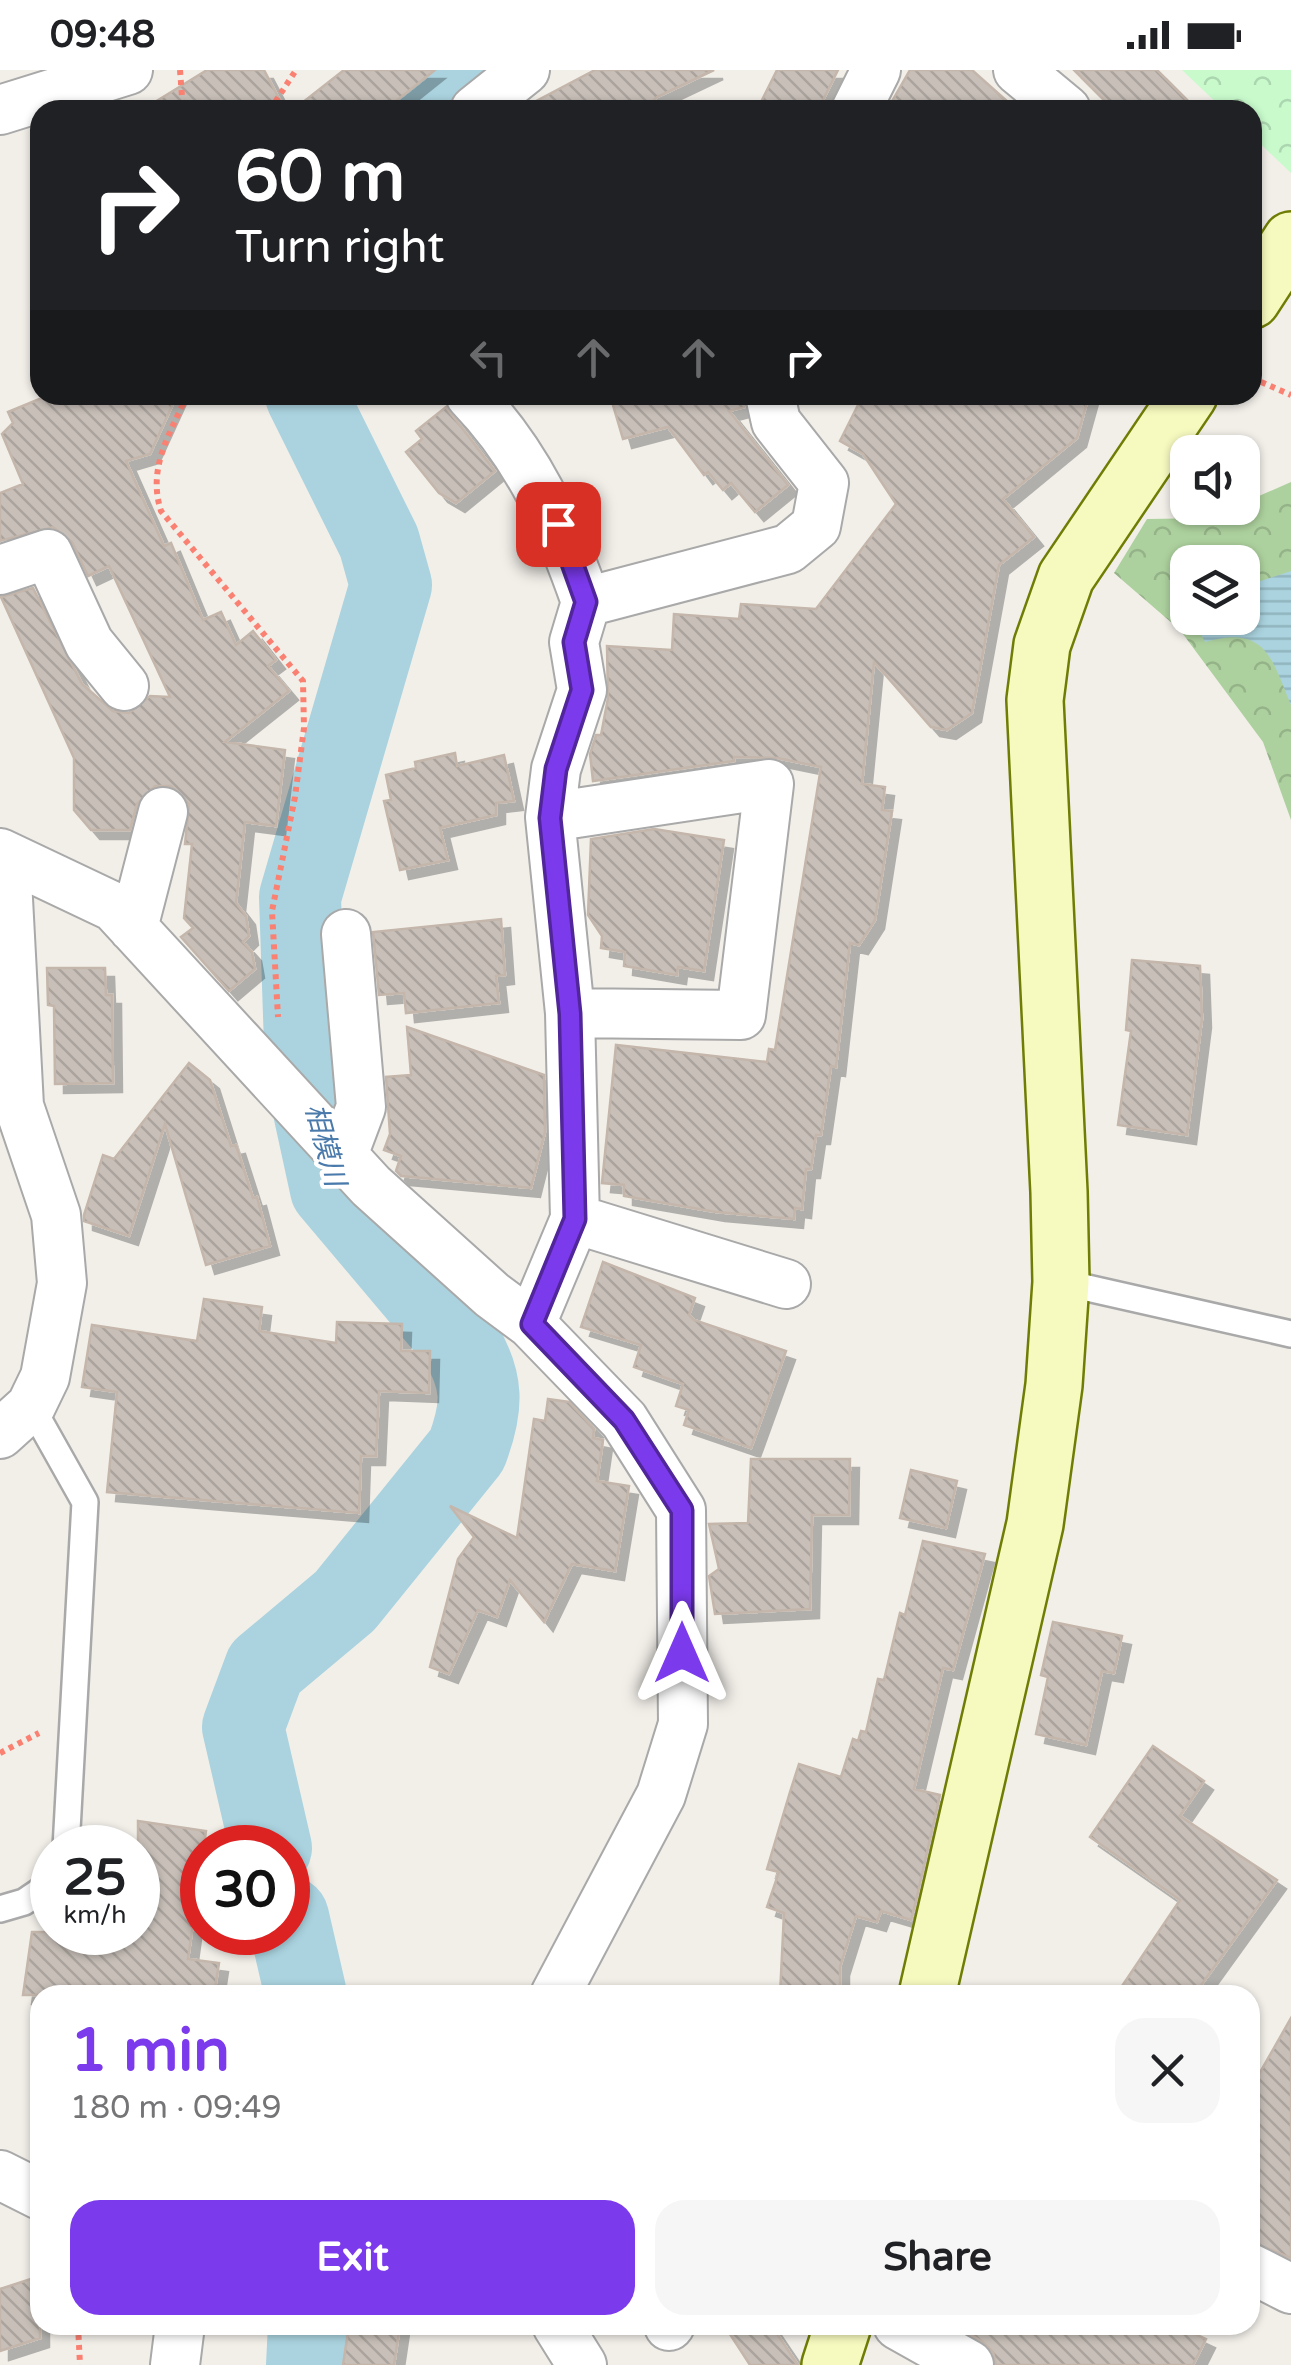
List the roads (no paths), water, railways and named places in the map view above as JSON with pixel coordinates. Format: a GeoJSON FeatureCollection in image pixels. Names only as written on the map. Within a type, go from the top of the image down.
{"type":"FeatureCollection","features":[{"type":"Feature","properties":{"kind":"street"},"geometry":{"type":"LineString","coordinates":[[32,100],[128,70]]}},
{"type":"Feature","properties":{"kind":"street"},"geometry":{"type":"LineString","coordinates":[[488,100],[525,70]]}},
{"type":"Feature","properties":{"kind":"street"},"geometry":{"type":"LineString","coordinates":[[861,100],[876,70]]}},
{"type":"Feature","properties":{"kind":"street"},"geometry":{"type":"LineString","coordinates":[[1018,70],[1054,100]]}},
{"type":"Feature","properties":{"kind":"street"},"geometry":{"type":"LineString","coordinates":[[0,110],[30,101]]}},
{"type":"Feature","properties":{"kind":"street"},"geometry":{"type":"LineString","coordinates":[[480,405],[497,422],[536,483],[558,524],[586,602],[574,642],[582,690],[556,769],[550,818],[570,1014],[575,1219],[532,1324]]}},
{"type":"Feature","properties":{"kind":"street"},"geometry":{"type":"LineString","coordinates":[[586,602],[788,549],[816,526],[824,483],[776,422],[772,405]]}},
{"type":"Feature","properties":{"kind":"street"},"geometry":{"type":"LineString","coordinates":[[929,1985],[1036,1524],[1054,1385],[1062,1282],[1035,700],[1042,645],[1066,576],[1182,405]]}},
{"type":"Feature","properties":{"kind":"street"},"geometry":{"type":"LineString","coordinates":[[0,570],[48,554],[90,643],[124,686]]}},
{"type":"Feature","properties":{"kind":"street"},"geometry":{"type":"LineString","coordinates":[[550,818],[768,784],[741,1016],[570,1014]]}},
{"type":"Feature","properties":{"kind":"street"},"geometry":{"type":"LineString","coordinates":[[133,928],[163,812]]}},
{"type":"Feature","properties":{"kind":"street"},"geometry":{"type":"LineString","coordinates":[[0,853],[114,907],[339,1150],[492,1296],[532,1324],[624,1420],[682,1510],[683,1724],[662,1795],[560,1985]]}},
{"type":"Feature","properties":{"kind":"street"},"geometry":{"type":"LineString","coordinates":[[0,865],[7,880],[19,1106],[56,1215],[62,1283],[45,1376],[16,1420]]}},
{"type":"Feature","properties":{"kind":"street"},"geometry":{"type":"LineString","coordinates":[[339,1150],[361,1107],[346,934]]}},
{"type":"Feature","properties":{"kind":"street"},"geometry":{"type":"LineString","coordinates":[[575,1219],[786,1284]]}},
{"type":"Feature","properties":{"kind":"street"},"geometry":{"type":"LineString","coordinates":[[0,2175],[30,2191]]}},
{"type":"Feature","properties":{"kind":"street"},"geometry":{"type":"LineString","coordinates":[[1260,2273],[1291,2289]]}},
{"type":"Feature","properties":{"kind":"street"},"geometry":{"type":"LineString","coordinates":[[175,2365],[179,2335]]}},
{"type":"Feature","properties":{"kind":"street"},"geometry":{"type":"LineString","coordinates":[[562,2335],[582,2365]]}},
{"type":"Feature","properties":{"kind":"street"},"geometry":{"type":"LineString","coordinates":[[830,2365],[839,2335]]}},
{"type":"Feature","properties":{"kind":"street"},"geometry":{"type":"LineString","coordinates":[[916,2335],[969,2365]]}},
{"type":"Feature","properties":{"kind":"lane"},"geometry":{"type":"LineString","coordinates":[[1062,1282],[1291,1334]]}},
{"type":"Feature","properties":{"kind":"lane"},"geometry":{"type":"LineString","coordinates":[[16,1420],[84,1502],[67,1825]]}},
{"type":"Feature","properties":{"kind":"lane"},"geometry":{"type":"LineString","coordinates":[[0,1909],[30,1898]]}},
{"type":"Feature","properties":{"kind":"water"},"geometry":{"type":"Polygon","coordinates":[[[1291,571],[1291,705],[1272,660],[1254,642],[1225,638],[1205,642],[1202,635],[1260,635],[1260,581],[1291,571]]]}},
{"type":"Feature","properties":{"kind":"waterway","name":"相模川"},"geometry":{"type":"LineString","coordinates":[[446,100],[483,70]]}},
{"type":"Feature","properties":{"kind":"waterway","name":"相模川"},"geometry":{"type":"LineString","coordinates":[[266,1825],[243,1727],[265,1668],[345,1601],[467,1450],[478,1407],[477,1382],[460,1342],[331,1189],[306,1074],[300,897],[391,585],[379,542],[311,405]]}},
{"type":"Feature","properties":{"kind":"waterway","name":"相模川"},"geometry":{"type":"LineString","coordinates":[[297,1955],[304,1985]]}},
{"type":"Feature","properties":{"kind":"waterway","name":"相模川"},"geometry":{"type":"LineString","coordinates":[[307,2365],[308,2335]]}}]}
